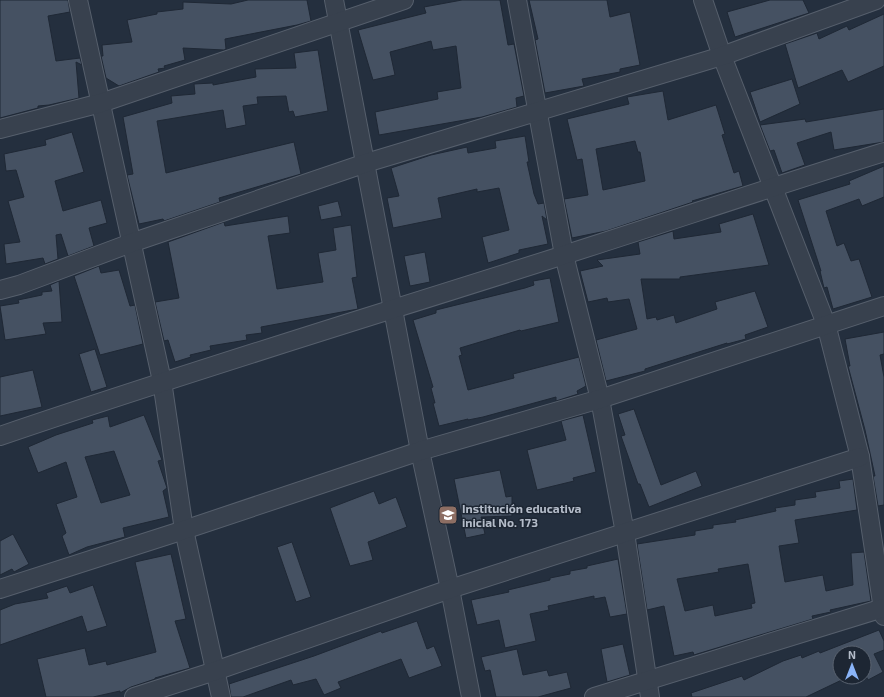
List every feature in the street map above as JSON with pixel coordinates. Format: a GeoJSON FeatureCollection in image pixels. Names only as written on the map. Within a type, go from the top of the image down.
{"type":"FeatureCollection","features":[{"type":"Feature","properties":{"kind":"street"},"geometry":{"type":"LineString","coordinates":[[78,0],[162,381],[184,530],[221,697]]}},
{"type":"Feature","properties":{"kind":"street"},"geometry":{"type":"LineString","coordinates":[[334,0],[394,308],[420,451],[450,589],[471,697]]}},
{"type":"Feature","properties":{"kind":"street"},"geometry":{"type":"LineString","coordinates":[[0,129],[101,103],[404,0]]}},
{"type":"Feature","properties":{"kind":"street"},"geometry":{"type":"LineString","coordinates":[[517,0],[564,255],[600,399],[625,533],[648,689]]}},
{"type":"Feature","properties":{"kind":"street"},"geometry":{"type":"LineString","coordinates":[[594,697],[648,689],[883,612],[860,457],[826,324],[722,56],[703,0]]}},
{"type":"Feature","properties":{"kind":"street"},"geometry":{"type":"LineString","coordinates":[[0,290],[19,285],[131,243],[366,163],[537,113],[722,56],[876,0]]}},
{"type":"Feature","properties":{"kind":"street"},"geometry":{"type":"LineString","coordinates":[[0,436],[162,381],[564,255],[773,186],[884,152]]}},
{"type":"Feature","properties":{"kind":"street"},"geometry":{"type":"LineString","coordinates":[[0,589],[184,530],[420,451],[600,399],[884,306]]}},
{"type":"Feature","properties":{"kind":"street"},"geometry":{"type":"LineString","coordinates":[[134,697],[215,672],[450,589],[860,457]]}},
{"type":"Feature","properties":{"kind":"building"},"geometry":{"type":"Polygon","coordinates":[[[0,0],[68,0],[70,12],[48,16],[56,61],[80,58],[82,65],[76,62],[79,98],[38,106],[38,108],[0,118],[0,0]]]}},
{"type":"Feature","properties":{"kind":"building"},"geometry":{"type":"Polygon","coordinates":[[[248,0],[307,0],[311,21],[225,39],[226,49],[224,50],[183,48],[185,60],[164,66],[165,68],[158,69],[159,72],[119,86],[106,78],[101,56],[103,56],[102,45],[132,42],[127,20],[157,14],[157,12],[183,9],[183,2],[231,4],[248,0]]]}},
{"type":"Feature","properties":{"kind":"building"},"geometry":{"type":"Polygon","coordinates":[[[462,0],[500,0],[508,45],[514,44],[524,96],[516,98],[517,107],[482,117],[379,135],[375,112],[438,99],[437,92],[461,88],[456,46],[433,50],[431,41],[390,52],[395,75],[373,80],[358,30],[426,13],[424,7],[462,0]]]}},
{"type":"Feature","properties":{"kind":"building"},"geometry":{"type":"Polygon","coordinates":[[[529,0],[607,0],[610,17],[630,12],[640,65],[620,69],[620,72],[582,79],[584,86],[545,93],[535,40],[538,39],[529,0]]]}},
{"type":"Feature","properties":{"kind":"building"},"geometry":{"type":"Polygon","coordinates":[[[770,0],[803,0],[809,13],[735,37],[727,12],[770,0]]]}},
{"type":"Feature","properties":{"kind":"building"},"geometry":{"type":"Polygon","coordinates":[[[884,14],[884,66],[848,82],[842,70],[798,88],[785,44],[817,33],[819,39],[847,26],[849,30],[884,14]]]}},
{"type":"Feature","properties":{"kind":"building"},"geometry":{"type":"Polygon","coordinates":[[[318,50],[328,111],[295,117],[293,111],[289,112],[286,96],[257,97],[258,104],[243,106],[246,125],[226,129],[223,110],[157,121],[166,173],[294,142],[301,174],[219,198],[220,202],[164,221],[163,219],[139,224],[127,175],[133,174],[123,117],[172,103],[171,96],[195,94],[194,84],[213,83],[213,85],[256,77],[255,69],[296,68],[294,53],[318,50]]]}},
{"type":"Feature","properties":{"kind":"building"},"geometry":{"type":"Polygon","coordinates":[[[792,79],[800,104],[760,122],[750,92],[792,79]]]}},
{"type":"Feature","properties":{"kind":"building"},"geometry":{"type":"Polygon","coordinates":[[[663,91],[668,120],[716,105],[725,134],[722,135],[734,173],[739,171],[743,186],[692,201],[693,202],[606,231],[572,238],[564,199],[588,195],[582,159],[577,160],[567,119],[629,104],[627,97],[663,91]],[[635,141],[596,149],[603,190],[645,181],[640,152],[638,152],[635,141]]]}},
{"type":"Feature","properties":{"kind":"building"},"geometry":{"type":"Polygon","coordinates":[[[884,109],[884,142],[834,150],[831,132],[797,143],[805,165],[782,173],[774,150],[770,151],[760,125],[805,119],[806,122],[884,109]]]}},
{"type":"Feature","properties":{"kind":"building"},"geometry":{"type":"Polygon","coordinates":[[[72,132],[84,172],[55,181],[63,211],[101,200],[107,223],[89,228],[94,246],[68,256],[61,234],[56,235],[58,259],[45,264],[43,258],[6,264],[4,244],[20,242],[8,201],[24,197],[16,170],[6,171],[4,154],[46,145],[45,140],[72,132]]]}},
{"type":"Feature","properties":{"kind":"building"},"geometry":{"type":"Polygon","coordinates":[[[525,136],[529,162],[527,162],[534,194],[538,204],[544,203],[547,220],[542,216],[548,244],[519,250],[519,253],[488,263],[482,237],[509,230],[499,188],[477,192],[477,189],[438,198],[442,218],[393,228],[387,198],[399,196],[391,168],[431,155],[467,147],[468,153],[496,148],[495,141],[525,136]]]}},
{"type":"Feature","properties":{"kind":"building"},"geometry":{"type":"Polygon","coordinates":[[[884,166],[884,197],[862,206],[859,199],[826,211],[837,246],[844,243],[851,261],[859,259],[872,297],[833,309],[827,287],[824,288],[821,271],[798,200],[850,184],[849,181],[884,166]]]}},
{"type":"Feature","properties":{"kind":"building"},"geometry":{"type":"Polygon","coordinates":[[[338,201],[342,216],[321,220],[318,206],[338,201]]]}},
{"type":"Feature","properties":{"kind":"building"},"geometry":{"type":"Polygon","coordinates":[[[753,214],[769,265],[680,277],[680,279],[641,279],[647,319],[656,317],[657,320],[674,315],[676,323],[717,309],[715,302],[755,291],[768,327],[745,335],[746,339],[727,343],[645,369],[645,371],[606,381],[596,340],[637,329],[629,299],[608,302],[607,298],[588,302],[580,271],[603,266],[597,260],[640,254],[638,242],[673,231],[674,239],[721,232],[719,224],[753,214]]]}},
{"type":"Feature","properties":{"kind":"building"},"geometry":{"type":"Polygon","coordinates":[[[288,216],[290,233],[268,236],[277,289],[323,282],[318,253],[336,250],[333,228],[351,225],[357,277],[352,278],[358,309],[261,327],[262,333],[246,335],[247,340],[210,346],[211,350],[190,355],[191,357],[175,362],[168,340],[164,341],[155,302],[179,298],[168,242],[224,222],[225,226],[288,216]]]}},
{"type":"Feature","properties":{"kind":"building"},"geometry":{"type":"Polygon","coordinates":[[[425,252],[430,282],[410,286],[404,256],[425,252]]]}},
{"type":"Feature","properties":{"kind":"building"},"geometry":{"type":"Polygon","coordinates":[[[99,266],[101,273],[119,270],[130,306],[135,305],[143,344],[100,355],[74,276],[99,266]]]}},
{"type":"Feature","properties":{"kind":"building"},"geometry":{"type":"Polygon","coordinates":[[[550,278],[559,322],[520,330],[460,348],[462,355],[459,356],[468,390],[514,378],[513,374],[579,357],[586,386],[577,391],[578,394],[556,401],[556,397],[483,417],[439,426],[433,403],[435,403],[431,388],[433,387],[413,320],[436,313],[436,310],[525,288],[534,285],[533,281],[550,278]]]}},
{"type":"Feature","properties":{"kind":"building"},"geometry":{"type":"Polygon","coordinates":[[[59,281],[62,322],[43,323],[46,334],[5,340],[0,306],[19,303],[18,300],[42,295],[42,292],[52,291],[50,285],[59,281]]]}},
{"type":"Feature","properties":{"kind":"building"},"geometry":{"type":"Polygon","coordinates":[[[884,332],[884,354],[880,355],[884,377],[884,505],[878,506],[873,476],[875,476],[865,430],[848,366],[850,366],[845,339],[884,332]]]}},
{"type":"Feature","properties":{"kind":"building"},"geometry":{"type":"Polygon","coordinates":[[[95,349],[107,387],[91,392],[79,354],[95,349]]]}},
{"type":"Feature","properties":{"kind":"building"},"geometry":{"type":"Polygon","coordinates":[[[33,370],[42,407],[0,416],[0,377],[33,370]]]}},
{"type":"Feature","properties":{"kind":"building"},"geometry":{"type":"Polygon","coordinates":[[[634,409],[661,485],[696,471],[702,486],[649,507],[640,484],[638,484],[621,436],[625,435],[618,414],[634,409]]]}},
{"type":"Feature","properties":{"kind":"building"},"geometry":{"type":"Polygon","coordinates":[[[144,415],[162,460],[158,461],[167,488],[163,491],[169,517],[123,528],[125,537],[87,547],[69,555],[62,536],[66,533],[56,504],[77,497],[66,462],[38,473],[28,447],[56,435],[93,423],[92,420],[108,416],[110,427],[144,415]],[[114,451],[85,457],[101,503],[130,495],[114,451]]]}},
{"type":"Feature","properties":{"kind":"building"},"geometry":{"type":"Polygon","coordinates":[[[583,415],[596,472],[573,478],[574,481],[537,490],[527,450],[566,440],[561,421],[583,415]]]}},
{"type":"Feature","properties":{"kind":"building"},"geometry":{"type":"Polygon","coordinates":[[[500,470],[506,497],[512,496],[512,516],[481,517],[485,534],[466,538],[454,479],[500,470]]]}},
{"type":"Feature","properties":{"kind":"building"},"geometry":{"type":"Polygon","coordinates":[[[853,479],[857,510],[795,520],[799,543],[779,546],[785,582],[823,575],[826,591],[853,585],[851,553],[864,552],[871,601],[830,610],[831,612],[812,616],[813,619],[694,655],[693,652],[674,656],[664,606],[647,610],[637,544],[695,535],[695,531],[713,528],[713,525],[736,522],[735,520],[776,511],[775,508],[795,505],[795,500],[816,497],[815,492],[840,488],[839,481],[853,479]],[[748,564],[718,569],[719,572],[677,579],[685,611],[713,605],[715,616],[752,608],[751,604],[755,603],[748,564]]]}},
{"type":"Feature","properties":{"kind":"building"},"geometry":{"type":"Polygon","coordinates":[[[374,491],[379,504],[396,497],[407,527],[368,542],[373,560],[350,566],[330,508],[374,491]]]}},
{"type":"Feature","properties":{"kind":"building"},"geometry":{"type":"Polygon","coordinates":[[[13,534],[29,564],[14,572],[12,569],[0,575],[0,541],[13,534]]]}},
{"type":"Feature","properties":{"kind":"building"},"geometry":{"type":"Polygon","coordinates":[[[292,542],[311,597],[296,602],[277,547],[292,542]]]}},
{"type":"Feature","properties":{"kind":"building"},"geometry":{"type":"Polygon","coordinates":[[[171,554],[186,619],[175,621],[190,668],[155,678],[120,693],[120,691],[93,697],[46,697],[37,659],[85,648],[89,665],[106,661],[107,665],[156,652],[135,562],[171,554]]]}},
{"type":"Feature","properties":{"kind":"building"},"geometry":{"type":"Polygon","coordinates":[[[618,559],[627,614],[610,617],[605,597],[594,599],[594,596],[548,606],[549,610],[530,614],[536,641],[505,648],[499,620],[477,625],[471,600],[509,592],[508,590],[570,574],[570,571],[587,568],[587,566],[618,559]]]}},
{"type":"Feature","properties":{"kind":"building"},"geometry":{"type":"Polygon","coordinates":[[[93,585],[107,626],[87,632],[82,616],[0,645],[0,610],[15,604],[48,598],[46,593],[67,586],[70,593],[93,585]]]}},
{"type":"Feature","properties":{"kind":"building"},"geometry":{"type":"Polygon","coordinates":[[[417,621],[427,649],[434,646],[442,666],[409,678],[401,659],[338,682],[341,688],[324,695],[316,679],[293,685],[291,680],[243,697],[231,697],[229,684],[314,656],[381,631],[382,633],[417,621]]]}},
{"type":"Feature","properties":{"kind":"building"},"geometry":{"type":"Polygon","coordinates":[[[879,630],[884,641],[884,650],[874,654],[883,672],[872,678],[872,645],[841,645],[879,630]]]}},
{"type":"Feature","properties":{"kind":"building"},"geometry":{"type":"Polygon","coordinates":[[[623,644],[630,675],[607,682],[601,649],[623,644]]]}},
{"type":"Feature","properties":{"kind":"building"},"geometry":{"type":"Polygon","coordinates":[[[832,648],[832,685],[806,697],[692,697],[691,693],[742,676],[744,680],[783,661],[801,655],[802,658],[819,651],[820,653],[832,648]]]}},
{"type":"Feature","properties":{"kind":"building"},"geometry":{"type":"Polygon","coordinates":[[[517,649],[523,675],[547,670],[549,676],[567,672],[571,688],[538,697],[496,697],[490,670],[485,671],[481,657],[517,649]]]}},
{"type":"Feature","properties":{"kind":"place","name":"Institución educativa inicial No. 173"},"geometry":{"type":"Point","coordinates":[448,515]}}]}
